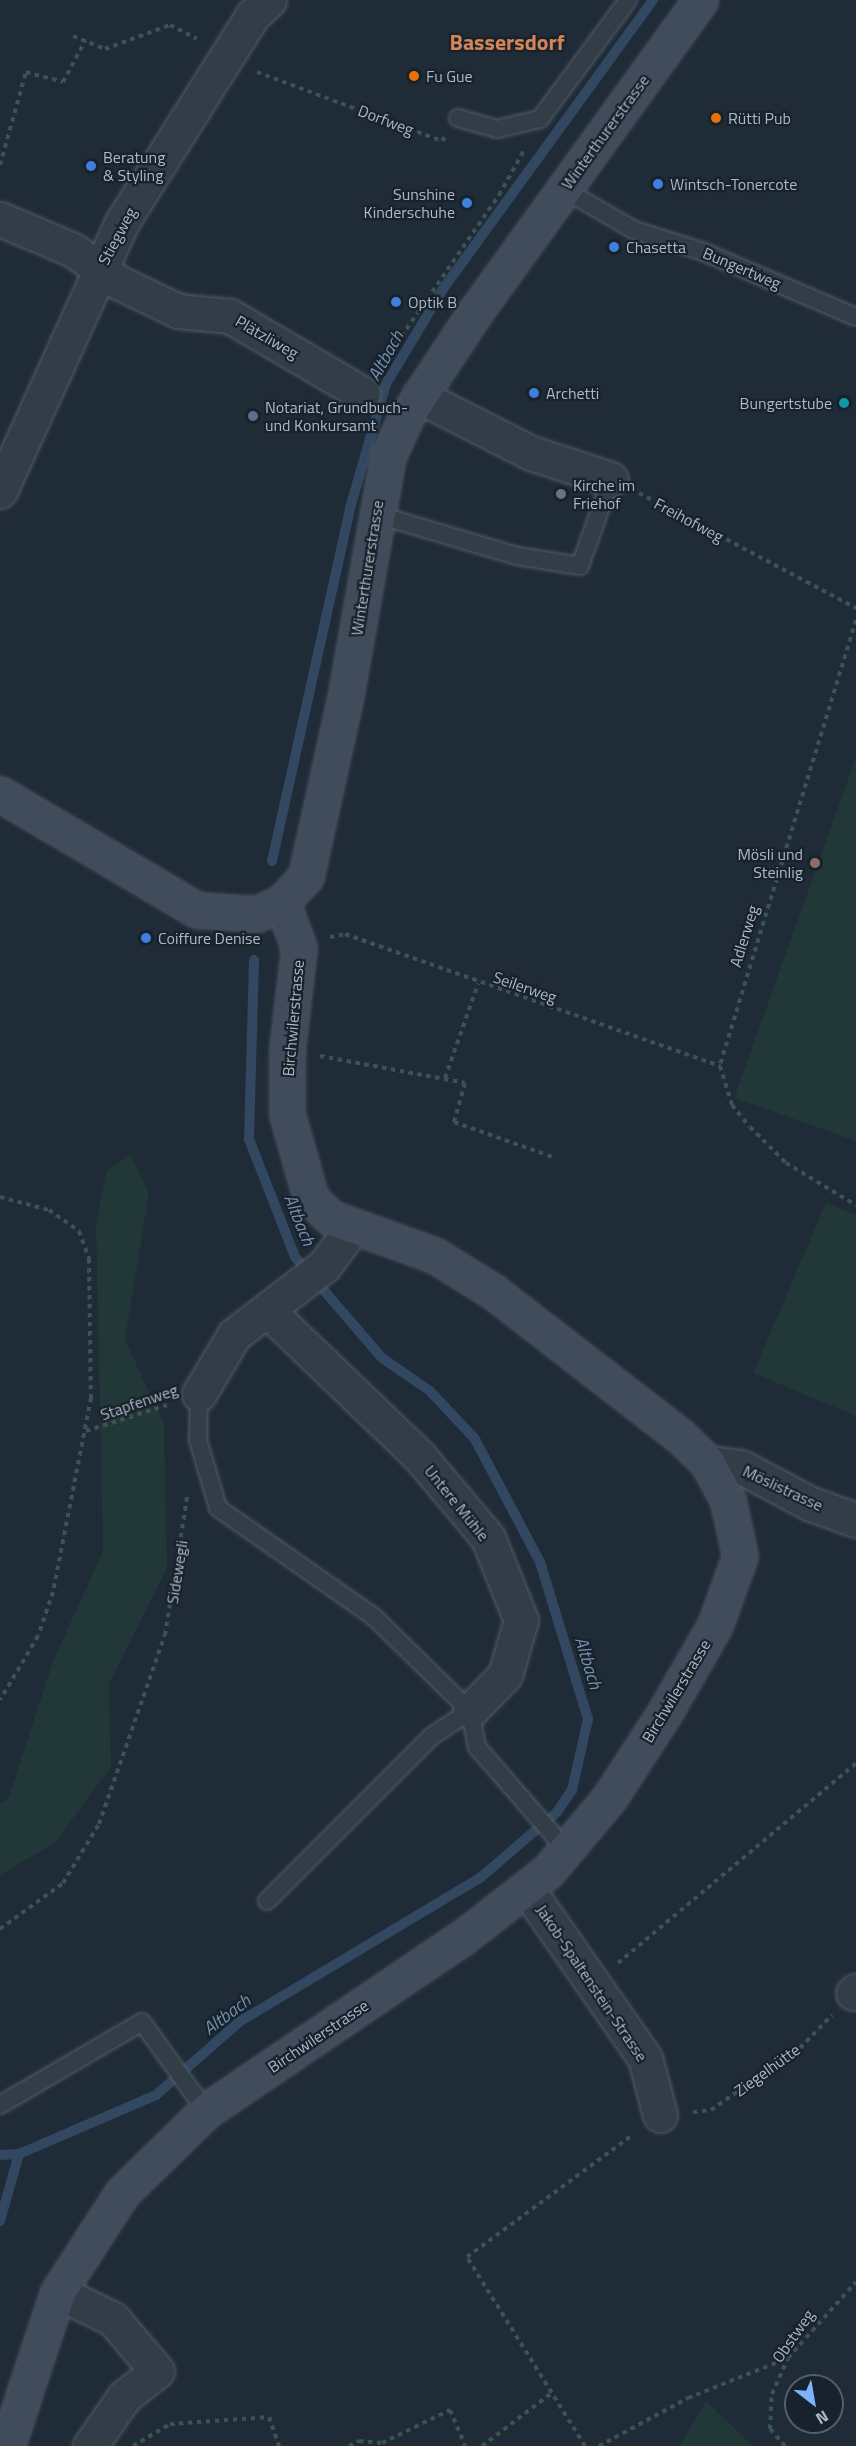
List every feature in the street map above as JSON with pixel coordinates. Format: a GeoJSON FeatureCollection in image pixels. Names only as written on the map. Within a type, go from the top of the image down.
{"type":"FeatureCollection","features":[{"type":"Feature","properties":{"kind":"street","name":"Stiegweg"},"geometry":{"type":"LineString","coordinates":[[0,491],[122,222],[226,58],[269,0]]}},
{"type":"Feature","properties":{"kind":"street","name":"Winterthurerstrasse"},"geometry":{"type":"LineString","coordinates":[[0,794],[197,910],[225,916],[257,914],[282,902],[306,876],[314,854],[375,514],[388,456],[419,396],[563,189],[700,0]]}},
{"type":"Feature","properties":{"kind":"street","name":"Plätzliweg"},"geometry":{"type":"LineString","coordinates":[[0,219],[74,250],[100,268],[178,311],[230,316],[363,393]]}},
{"type":"Feature","properties":{"kind":"street"},"geometry":{"type":"LineString","coordinates":[[419,396],[531,453],[611,479]]}},
{"type":"Feature","properties":{"kind":"street","name":"Birchwilerstrasse"},"geometry":{"type":"LineString","coordinates":[[7,2446],[58,2292],[122,2193],[199,2102],[527,1889],[558,1844],[610,1797],[664,1712],[735,1579],[738,1529],[708,1463],[494,1292],[434,1256],[352,1228],[331,1218],[311,1199],[298,1168],[287,1114],[286,1050],[299,948],[282,902]]}},
{"type":"Feature","properties":{"kind":"street"},"geometry":{"type":"LineString","coordinates":[[199,1394],[234,1335],[324,1266],[352,1228]]}},
{"type":"Feature","properties":{"kind":"street","name":"Untere Mühle"},"geometry":{"type":"LineString","coordinates":[[267,1311],[420,1457],[488,1538],[521,1620],[505,1675],[470,1711]]}},
{"type":"Feature","properties":{"kind":"street","name":"Möslistrasse"},"geometry":{"type":"LineString","coordinates":[[708,1463],[741,1467],[856,1520]]}},
{"type":"Feature","properties":{"kind":"street","name":"Jakob-Spaltenstein-Strasse"},"geometry":{"type":"LineString","coordinates":[[527,1889],[645,2058],[660,2115]]}},
{"type":"Feature","properties":{"kind":"street"},"geometry":{"type":"LineString","coordinates":[[58,2292],[113,2319],[156,2371],[124,2397],[90,2446]]}},
{"type":"Feature","properties":{"kind":"lane"},"geometry":{"type":"LineString","coordinates":[[458,118],[497,129],[540,119],[628,0]]}},
{"type":"Feature","properties":{"kind":"lane","name":"Bungertweg"},"geometry":{"type":"LineString","coordinates":[[563,189],[634,230],[704,252],[856,317]]}},
{"type":"Feature","properties":{"kind":"lane"},"geometry":{"type":"LineString","coordinates":[[375,514],[517,556],[580,566],[611,479]]}},
{"type":"Feature","properties":{"kind":"lane"},"geometry":{"type":"LineString","coordinates":[[199,1394],[198,1440],[218,1508],[373,1616],[470,1711],[477,1746],[558,1844]]}},
{"type":"Feature","properties":{"kind":"lane","name":"Untere Mühle"},"geometry":{"type":"LineString","coordinates":[[267,1901],[432,1736],[470,1711]]}},
{"type":"Feature","properties":{"kind":"lane"},"geometry":{"type":"LineString","coordinates":[[0,2105],[142,2022],[163,2056],[199,2102]]}},
{"type":"Feature","properties":{"kind":"path"},"geometry":{"type":"LineString","coordinates":[[73,36],[105,49],[170,25],[226,58]]}},
{"type":"Feature","properties":{"kind":"path"},"geometry":{"type":"LineString","coordinates":[[0,165],[26,72],[63,82],[85,41]]}},
{"type":"Feature","properties":{"kind":"path","name":"Dorfweg"},"geometry":{"type":"LineString","coordinates":[[226,58],[442,141],[458,118]]}},
{"type":"Feature","properties":{"kind":"path"},"geometry":{"type":"LineString","coordinates":[[363,393],[514,170]]}},
{"type":"Feature","properties":{"kind":"path","name":"Freihofweg"},"geometry":{"type":"LineString","coordinates":[[611,479],[856,608]]}},
{"type":"Feature","properties":{"kind":"path","name":"Adlerweg"},"geometry":{"type":"LineString","coordinates":[[720,1066],[856,620]]}},
{"type":"Feature","properties":{"kind":"path","name":"Seilerweg"},"geometry":{"type":"LineString","coordinates":[[324,938],[345,934],[478,984],[720,1066]]}},
{"type":"Feature","properties":{"kind":"path"},"geometry":{"type":"LineString","coordinates":[[445,1078],[478,984]]}},
{"type":"Feature","properties":{"kind":"path"},"geometry":{"type":"LineString","coordinates":[[286,1050],[465,1083],[454,1122],[553,1157]]}},
{"type":"Feature","properties":{"kind":"path"},"geometry":{"type":"LineString","coordinates":[[720,1066],[732,1105],[750,1127],[786,1163],[856,1205]]}},
{"type":"Feature","properties":{"kind":"path"},"geometry":{"type":"LineString","coordinates":[[0,1197],[49,1210],[79,1231],[88,1259],[91,1398],[53,1592],[38,1636],[1,1696]]}},
{"type":"Feature","properties":{"kind":"path","name":"Stapfenweg"},"geometry":{"type":"LineString","coordinates":[[86,1431],[199,1394]]}},
{"type":"Feature","properties":{"kind":"path","name":"Sidewegli"},"geometry":{"type":"LineString","coordinates":[[0,1929],[63,1883],[99,1824],[165,1635],[187,1492]]}},
{"type":"Feature","properties":{"kind":"path"},"geometry":{"type":"LineString","coordinates":[[594,1983],[856,1763]]}},
{"type":"Feature","properties":{"kind":"path","name":"Ziegelhütte"},"geometry":{"type":"LineString","coordinates":[[660,2115],[711,2110],[800,2048],[855,1992]]}},
{"type":"Feature","properties":{"kind":"path"},"geometry":{"type":"LineString","coordinates":[[585,2446],[467,2257],[660,2115]]}},
{"type":"Feature","properties":{"kind":"path","name":"Obstweg"},"geometry":{"type":"LineString","coordinates":[[785,2446],[770,2429],[772,2394],[788,2358],[856,2282]]}},
{"type":"Feature","properties":{"kind":"path"},"geometry":{"type":"LineString","coordinates":[[599,2446],[688,2398],[788,2358]]}},
{"type":"Feature","properties":{"kind":"path"},"geometry":{"type":"LineString","coordinates":[[482,2446],[553,2392]]}},
{"type":"Feature","properties":{"kind":"path"},"geometry":{"type":"LineString","coordinates":[[349,2446],[359,2441],[382,2443],[450,2410],[465,2446]]}},
{"type":"Feature","properties":{"kind":"path"},"geometry":{"type":"LineString","coordinates":[[133,2446],[170,2424],[269,2417],[279,2446]]}},
{"type":"Feature","properties":{"kind":"green space"},"geometry":{"type":"Polygon","coordinates":[[[856,757],[856,1141],[734,1098],[856,757]]]}},
{"type":"Feature","properties":{"kind":"green space"},"geometry":{"type":"Polygon","coordinates":[[[131,1155],[149,1193],[125,1340],[164,1424],[167,1568],[109,1684],[111,1767],[55,1843],[0,1875],[0,1802],[8,1799],[54,1659],[103,1551],[96,1224],[107,1170],[131,1155]]]}},
{"type":"Feature","properties":{"kind":"green space"},"geometry":{"type":"Polygon","coordinates":[[[826,1203],[856,1215],[856,1416],[753,1373],[826,1203]]]}},
{"type":"Feature","properties":{"kind":"green space"},"geometry":{"type":"Polygon","coordinates":[[[706,2401],[753,2446],[679,2446],[706,2401]]]}},
{"type":"Feature","properties":{"kind":"waterway","name":"Altbach"},"geometry":{"type":"LineString","coordinates":[[272,861],[350,508],[386,384],[443,289],[653,0]]}},
{"type":"Feature","properties":{"kind":"waterway","name":"Altbach"},"geometry":{"type":"LineString","coordinates":[[0,2155],[19,2154],[156,2095],[239,2022],[480,1878],[557,1812],[572,1790],[588,1719],[540,1562],[475,1439],[430,1391],[382,1358],[295,1257],[249,1139],[254,960]]}},
{"type":"Feature","properties":{"kind":"waterway"},"geometry":{"type":"LineString","coordinates":[[0,2221],[19,2154]]}},
{"type":"Feature","properties":{"kind":"place","name":"Fu Gue"},"geometry":{"type":"Point","coordinates":[414,76]}},
{"type":"Feature","properties":{"kind":"place","name":"Rütti Pub"},"geometry":{"type":"Point","coordinates":[716,118]}},
{"type":"Feature","properties":{"kind":"place","name":"Beratung & Styling"},"geometry":{"type":"Point","coordinates":[91,166]}},
{"type":"Feature","properties":{"kind":"place","name":"Wintsch-Tonercote"},"geometry":{"type":"Point","coordinates":[658,184]}},
{"type":"Feature","properties":{"kind":"place","name":"Sunshine Kinderschuhe"},"geometry":{"type":"Point","coordinates":[467,203]}},
{"type":"Feature","properties":{"kind":"place","name":"Chasetta"},"geometry":{"type":"Point","coordinates":[614,247]}},
{"type":"Feature","properties":{"kind":"place","name":"Optik B"},"geometry":{"type":"Point","coordinates":[396,302]}},
{"type":"Feature","properties":{"kind":"place","name":"Archetti"},"geometry":{"type":"Point","coordinates":[534,393]}},
{"type":"Feature","properties":{"kind":"place","name":"Bungertstube"},"geometry":{"type":"Point","coordinates":[844,403]}},
{"type":"Feature","properties":{"kind":"place","name":"Notariat, Grundbuch- und Konkursamt"},"geometry":{"type":"Point","coordinates":[253,416]}},
{"type":"Feature","properties":{"kind":"place","name":"Kirche im Friehof"},"geometry":{"type":"Point","coordinates":[561,494]}},
{"type":"Feature","properties":{"kind":"place","name":"Mösli und Steinlig"},"geometry":{"type":"Point","coordinates":[815,863]}},
{"type":"Feature","properties":{"kind":"place","name":"Coiffure Denise"},"geometry":{"type":"Point","coordinates":[146,938]}},
{"type":"Feature","properties":{"kind":"district","name":"Bassersdorf"},"geometry":{"type":"Point","coordinates":[507,43]}}]}
